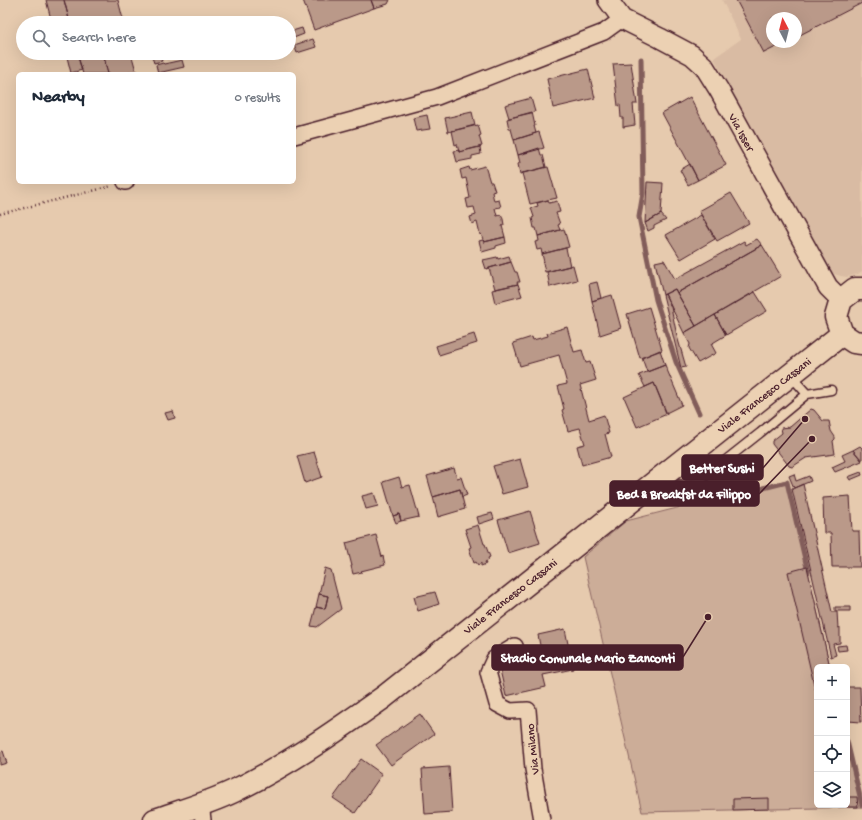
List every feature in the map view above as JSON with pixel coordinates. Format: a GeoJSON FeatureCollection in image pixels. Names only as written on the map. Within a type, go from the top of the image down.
{"type":"FeatureCollection","features":[{"type":"Feature","properties":{"kind":"main road"},"geometry":{"type":"LineString","coordinates":[[862,289],[855,289],[841,300],[836,317],[842,334],[854,342],[862,344]]}},
{"type":"Feature","properties":{"kind":"main road","name":"Viale Francesco Cassani"},"geometry":{"type":"LineString","coordinates":[[154,820],[202,812],[233,791],[279,767],[330,735],[384,697],[842,334]]}},
{"type":"Feature","properties":{"kind":"street","name":"Via Isser"},"geometry":{"type":"LineString","coordinates":[[608,0],[622,19],[692,55],[704,66],[719,90],[828,287],[841,300]]}},
{"type":"Feature","properties":{"kind":"street"},"geometry":{"type":"LineString","coordinates":[[296,135],[437,97],[604,32],[622,19]]}},
{"type":"Feature","properties":{"kind":"street","name":"Via Milano"},"geometry":{"type":"LineString","coordinates":[[515,646],[494,658],[488,672],[497,704],[510,711],[528,710],[533,769],[542,820]]}},
{"type":"Feature","properties":{"kind":"lane"},"geometry":{"type":"LineString","coordinates":[[790,375],[807,394]]}},
{"type":"Feature","properties":{"kind":"lane"},"geometry":{"type":"LineString","coordinates":[[644,490],[698,482],[807,394],[831,390]]}},
{"type":"Feature","properties":{"kind":"path"},"geometry":{"type":"LineString","coordinates":[[0,214],[118,184]]}},
{"type":"Feature","properties":{"kind":"shaded area"},"geometry":{"type":"Polygon","coordinates":[[[722,0],[862,0],[862,271],[858,274],[847,277],[841,276],[834,274],[824,266],[714,58],[741,39],[722,0]]]}},
{"type":"Feature","properties":{"kind":"shaded area"},"geometry":{"type":"Polygon","coordinates":[[[787,480],[829,664],[814,664],[814,808],[818,808],[642,812],[583,557],[626,521],[787,480]]]}},
{"type":"Feature","properties":{"kind":"shaded area"},"geometry":{"type":"Polygon","coordinates":[[[850,753],[862,807],[850,807],[850,753]]]}},
{"type":"Feature","properties":{"kind":"building"},"geometry":{"type":"Polygon","coordinates":[[[46,0],[64,0],[68,16],[50,16],[46,0]]]}},
{"type":"Feature","properties":{"kind":"building"},"geometry":{"type":"Polygon","coordinates":[[[64,0],[118,0],[122,16],[68,16],[64,0]]]}},
{"type":"Feature","properties":{"kind":"building"},"geometry":{"type":"Polygon","coordinates":[[[303,0],[371,0],[374,8],[314,30],[303,0]]]}},
{"type":"Feature","properties":{"kind":"building"},"geometry":{"type":"Polygon","coordinates":[[[371,0],[390,0],[388,4],[374,8],[371,0]]]}},
{"type":"Feature","properties":{"kind":"building"},"geometry":{"type":"Polygon","coordinates":[[[736,0],[862,0],[862,3],[802,34],[802,12],[766,12],[766,48],[774,48],[764,53],[736,0]]]}},
{"type":"Feature","properties":{"kind":"building"},"geometry":{"type":"Polygon","coordinates":[[[302,28],[304,34],[296,37],[296,30],[302,28]]]}},
{"type":"Feature","properties":{"kind":"building"},"geometry":{"type":"Polygon","coordinates":[[[313,39],[316,47],[297,53],[296,44],[313,39]]]}},
{"type":"Feature","properties":{"kind":"building"},"geometry":{"type":"Polygon","coordinates":[[[68,60],[79,60],[82,70],[71,72],[68,60]]]}},
{"type":"Feature","properties":{"kind":"building"},"geometry":{"type":"Polygon","coordinates":[[[79,60],[105,60],[108,72],[82,72],[79,60]]]}},
{"type":"Feature","properties":{"kind":"building"},"geometry":{"type":"Polygon","coordinates":[[[105,60],[133,60],[136,71],[131,72],[108,72],[105,60]]]}},
{"type":"Feature","properties":{"kind":"building"},"geometry":{"type":"Polygon","coordinates":[[[153,60],[162,61],[154,63],[153,60]]]}},
{"type":"Feature","properties":{"kind":"building"},"geometry":{"type":"Polygon","coordinates":[[[182,60],[184,67],[158,72],[156,65],[182,60]]]}},
{"type":"Feature","properties":{"kind":"building"},"geometry":{"type":"Polygon","coordinates":[[[631,63],[637,104],[633,104],[635,125],[623,127],[623,118],[621,118],[620,105],[618,106],[613,64],[631,63]]]}},
{"type":"Feature","properties":{"kind":"building"},"geometry":{"type":"Polygon","coordinates":[[[588,69],[595,98],[553,108],[547,79],[588,69]]]}},
{"type":"Feature","properties":{"kind":"building"},"geometry":{"type":"Polygon","coordinates":[[[690,97],[726,165],[698,180],[662,113],[690,97]]]}},
{"type":"Feature","properties":{"kind":"building"},"geometry":{"type":"Polygon","coordinates":[[[531,98],[535,112],[509,118],[505,105],[531,98]]]}},
{"type":"Feature","properties":{"kind":"building"},"geometry":{"type":"Polygon","coordinates":[[[472,112],[475,125],[448,132],[445,118],[472,112]]]}},
{"type":"Feature","properties":{"kind":"building"},"geometry":{"type":"Polygon","coordinates":[[[532,112],[536,133],[514,140],[511,129],[509,129],[507,119],[532,112]]]}},
{"type":"Feature","properties":{"kind":"building"},"geometry":{"type":"Polygon","coordinates":[[[427,115],[430,129],[416,131],[413,118],[427,115]]]}},
{"type":"Feature","properties":{"kind":"building"},"geometry":{"type":"Polygon","coordinates":[[[478,125],[482,146],[459,152],[457,144],[455,145],[452,131],[478,125]]]}},
{"type":"Feature","properties":{"kind":"building"},"geometry":{"type":"Polygon","coordinates":[[[539,132],[544,148],[518,155],[514,140],[539,132]]]}},
{"type":"Feature","properties":{"kind":"building"},"geometry":{"type":"Polygon","coordinates":[[[480,147],[481,154],[472,156],[472,159],[457,162],[454,151],[459,150],[459,152],[480,147]]]}},
{"type":"Feature","properties":{"kind":"building"},"geometry":{"type":"Polygon","coordinates":[[[539,148],[541,155],[543,155],[546,167],[520,174],[518,155],[539,148]]]}},
{"type":"Feature","properties":{"kind":"building"},"geometry":{"type":"Polygon","coordinates":[[[690,164],[698,180],[688,185],[680,170],[690,164]]]}},
{"type":"Feature","properties":{"kind":"building"},"geometry":{"type":"Polygon","coordinates":[[[485,166],[490,182],[492,182],[495,191],[492,192],[494,201],[499,200],[501,207],[495,208],[497,216],[501,215],[503,219],[504,225],[502,226],[505,237],[484,242],[481,234],[480,235],[477,222],[472,224],[470,217],[476,215],[474,207],[468,208],[466,199],[470,198],[466,178],[462,179],[460,170],[469,167],[470,170],[485,166]]]}},
{"type":"Feature","properties":{"kind":"building"},"geometry":{"type":"Polygon","coordinates":[[[548,167],[557,198],[530,204],[522,173],[548,167]]]}},
{"type":"Feature","properties":{"kind":"building"},"geometry":{"type":"Polygon","coordinates":[[[647,182],[663,183],[661,214],[645,223],[647,182]]]}},
{"type":"Feature","properties":{"kind":"building"},"geometry":{"type":"Polygon","coordinates":[[[731,193],[749,223],[717,241],[699,211],[731,193]]]}},
{"type":"Feature","properties":{"kind":"building"},"geometry":{"type":"Polygon","coordinates":[[[548,200],[549,203],[557,201],[560,212],[556,213],[560,224],[558,225],[560,230],[538,236],[536,228],[534,228],[532,218],[534,217],[531,208],[538,206],[537,203],[548,200]]]}},
{"type":"Feature","properties":{"kind":"building"},"geometry":{"type":"Polygon","coordinates":[[[661,214],[666,220],[648,231],[645,223],[661,214]]]}},
{"type":"Feature","properties":{"kind":"building"},"geometry":{"type":"Polygon","coordinates":[[[701,215],[715,239],[681,259],[666,235],[701,215]]]}},
{"type":"Feature","properties":{"kind":"building"},"geometry":{"type":"Polygon","coordinates":[[[564,229],[569,247],[542,254],[541,249],[537,250],[535,242],[539,241],[538,236],[564,229]]]}},
{"type":"Feature","properties":{"kind":"building"},"geometry":{"type":"Polygon","coordinates":[[[505,237],[506,243],[482,252],[479,241],[483,240],[484,242],[505,237]]]}},
{"type":"Feature","properties":{"kind":"building"},"geometry":{"type":"Polygon","coordinates":[[[757,239],[762,245],[677,293],[675,289],[663,295],[655,262],[664,260],[675,279],[744,241],[746,245],[757,239]]]}},
{"type":"Feature","properties":{"kind":"building"},"geometry":{"type":"Polygon","coordinates":[[[762,245],[781,276],[696,326],[677,293],[762,245]]]}},
{"type":"Feature","properties":{"kind":"building"},"geometry":{"type":"Polygon","coordinates":[[[566,248],[570,266],[545,272],[542,254],[566,248]]]}},
{"type":"Feature","properties":{"kind":"building"},"geometry":{"type":"Polygon","coordinates":[[[509,256],[511,262],[486,269],[483,260],[497,257],[498,259],[509,256]]]}},
{"type":"Feature","properties":{"kind":"building"},"geometry":{"type":"Polygon","coordinates":[[[511,262],[515,272],[517,272],[520,282],[517,282],[518,284],[495,289],[489,268],[511,262]]]}},
{"type":"Feature","properties":{"kind":"building"},"geometry":{"type":"Polygon","coordinates":[[[573,265],[577,280],[550,287],[547,272],[573,265]]]}},
{"type":"Feature","properties":{"kind":"building"},"geometry":{"type":"Polygon","coordinates":[[[597,282],[601,298],[592,301],[589,284],[597,282]]]}},
{"type":"Feature","properties":{"kind":"building"},"geometry":{"type":"Polygon","coordinates":[[[518,284],[522,296],[495,303],[492,290],[518,284]]]}},
{"type":"Feature","properties":{"kind":"building"},"geometry":{"type":"Polygon","coordinates":[[[675,289],[696,326],[684,333],[665,294],[675,289]]]}},
{"type":"Feature","properties":{"kind":"building"},"geometry":{"type":"Polygon","coordinates":[[[755,292],[767,311],[726,335],[715,315],[755,292]]]}},
{"type":"Feature","properties":{"kind":"building"},"geometry":{"type":"Polygon","coordinates":[[[665,294],[671,307],[677,336],[686,367],[681,368],[663,295],[665,294]]]}},
{"type":"Feature","properties":{"kind":"building"},"geometry":{"type":"Polygon","coordinates":[[[612,295],[621,328],[600,335],[592,301],[612,295]]]}},
{"type":"Feature","properties":{"kind":"building"},"geometry":{"type":"Polygon","coordinates":[[[649,307],[662,350],[640,358],[627,314],[649,307]]]}},
{"type":"Feature","properties":{"kind":"building"},"geometry":{"type":"Polygon","coordinates":[[[715,315],[726,335],[711,344],[716,353],[698,363],[689,348],[690,344],[684,333],[715,315]]]}},
{"type":"Feature","properties":{"kind":"building"},"geometry":{"type":"Polygon","coordinates":[[[567,327],[574,352],[582,350],[586,363],[590,362],[596,380],[580,385],[589,420],[604,415],[609,433],[605,434],[611,457],[582,465],[577,446],[585,444],[580,428],[568,431],[562,410],[564,409],[558,386],[567,384],[559,355],[520,366],[513,343],[532,337],[533,340],[548,336],[547,333],[567,327]]]}},
{"type":"Feature","properties":{"kind":"building"},"geometry":{"type":"Polygon","coordinates":[[[474,334],[477,343],[439,355],[436,346],[474,334]]]}},
{"type":"Feature","properties":{"kind":"building"},"geometry":{"type":"Polygon","coordinates":[[[660,350],[665,365],[647,372],[642,358],[660,350]]]}},
{"type":"Feature","properties":{"kind":"building"},"geometry":{"type":"Polygon","coordinates":[[[665,365],[682,405],[666,413],[654,383],[645,387],[639,375],[665,365]]]}},
{"type":"Feature","properties":{"kind":"building"},"geometry":{"type":"Polygon","coordinates":[[[654,383],[667,414],[637,427],[624,397],[654,383]]]}},
{"type":"Feature","properties":{"kind":"building"},"geometry":{"type":"Polygon","coordinates":[[[811,409],[814,410],[823,421],[829,421],[831,431],[835,437],[833,441],[835,454],[806,458],[792,467],[789,466],[772,444],[772,441],[782,433],[781,428],[790,427],[811,409]]]}},
{"type":"Feature","properties":{"kind":"building"},"geometry":{"type":"Polygon","coordinates":[[[173,411],[175,418],[168,420],[165,413],[173,411]]]}},
{"type":"Feature","properties":{"kind":"building"},"geometry":{"type":"Polygon","coordinates":[[[860,446],[862,448],[862,460],[853,450],[860,446]]]}},
{"type":"Feature","properties":{"kind":"building"},"geometry":{"type":"Polygon","coordinates":[[[853,450],[862,461],[835,472],[832,467],[845,461],[842,455],[853,450]]]}},
{"type":"Feature","properties":{"kind":"building"},"geometry":{"type":"Polygon","coordinates":[[[314,452],[322,477],[305,483],[297,456],[314,452]]]}},
{"type":"Feature","properties":{"kind":"building"},"geometry":{"type":"Polygon","coordinates":[[[520,459],[528,487],[502,494],[493,466],[520,459]]]}},
{"type":"Feature","properties":{"kind":"building"},"geometry":{"type":"Polygon","coordinates":[[[454,468],[457,478],[461,477],[467,495],[462,497],[460,489],[433,497],[427,476],[454,468]]]}},
{"type":"Feature","properties":{"kind":"building"},"geometry":{"type":"Polygon","coordinates":[[[861,472],[862,475],[850,480],[848,477],[861,472]]]}},
{"type":"Feature","properties":{"kind":"building"},"geometry":{"type":"Polygon","coordinates":[[[794,474],[796,481],[809,476],[811,481],[794,488],[789,476],[794,474]]]}},
{"type":"Feature","properties":{"kind":"building"},"geometry":{"type":"Polygon","coordinates":[[[399,477],[402,487],[410,485],[419,517],[401,521],[399,514],[393,516],[383,482],[399,477]]]}},
{"type":"Feature","properties":{"kind":"building"},"geometry":{"type":"Polygon","coordinates":[[[803,484],[832,612],[837,612],[838,628],[840,627],[840,643],[833,644],[836,655],[831,657],[792,489],[803,484]]]}},
{"type":"Feature","properties":{"kind":"building"},"geometry":{"type":"Polygon","coordinates":[[[460,489],[465,509],[438,517],[433,497],[460,489]]]}},
{"type":"Feature","properties":{"kind":"building"},"geometry":{"type":"Polygon","coordinates":[[[374,493],[378,506],[366,509],[362,496],[374,493]]]}},
{"type":"Feature","properties":{"kind":"building"},"geometry":{"type":"Polygon","coordinates":[[[850,496],[852,531],[859,531],[860,567],[832,567],[831,533],[824,533],[823,498],[850,496]]]}},
{"type":"Feature","properties":{"kind":"building"},"geometry":{"type":"Polygon","coordinates":[[[530,511],[540,543],[508,553],[498,520],[530,511]]]}},
{"type":"Feature","properties":{"kind":"building"},"geometry":{"type":"Polygon","coordinates":[[[492,513],[494,519],[479,524],[477,517],[492,513]]]}},
{"type":"Feature","properties":{"kind":"building"},"geometry":{"type":"Polygon","coordinates":[[[399,514],[401,521],[396,523],[393,516],[399,514]]]}},
{"type":"Feature","properties":{"kind":"building"},"geometry":{"type":"Polygon","coordinates":[[[478,525],[490,557],[488,558],[489,560],[485,562],[486,564],[481,566],[481,563],[478,565],[476,562],[474,563],[465,529],[478,525]]]}},
{"type":"Feature","properties":{"kind":"building"},"geometry":{"type":"Polygon","coordinates":[[[376,535],[385,565],[353,574],[346,543],[376,535]]]}},
{"type":"Feature","properties":{"kind":"building"},"geometry":{"type":"Polygon","coordinates":[[[807,567],[829,664],[814,664],[814,685],[788,572],[807,567]]]}},
{"type":"Feature","properties":{"kind":"building"},"geometry":{"type":"Polygon","coordinates":[[[325,568],[331,570],[341,609],[317,627],[311,626],[316,607],[325,609],[328,596],[319,594],[325,568]]]}},
{"type":"Feature","properties":{"kind":"building"},"geometry":{"type":"Polygon","coordinates":[[[435,592],[439,604],[418,611],[414,597],[435,592]]]}},
{"type":"Feature","properties":{"kind":"building"},"geometry":{"type":"Polygon","coordinates":[[[319,594],[328,596],[325,609],[316,607],[319,594]]]}},
{"type":"Feature","properties":{"kind":"building"},"geometry":{"type":"Polygon","coordinates":[[[835,607],[850,607],[850,611],[835,611],[835,607]]]}},
{"type":"Feature","properties":{"kind":"building"},"geometry":{"type":"Polygon","coordinates":[[[565,629],[573,669],[543,675],[546,687],[506,696],[500,670],[543,661],[538,635],[565,629]]]}},
{"type":"Feature","properties":{"kind":"building"},"geometry":{"type":"Polygon","coordinates":[[[846,645],[847,650],[838,651],[837,646],[846,645]]]}},
{"type":"Feature","properties":{"kind":"building"},"geometry":{"type":"Polygon","coordinates":[[[850,687],[860,687],[861,722],[850,721],[850,687]]]}},
{"type":"Feature","properties":{"kind":"building"},"geometry":{"type":"Polygon","coordinates":[[[420,714],[434,734],[391,765],[376,745],[420,714]]]}},
{"type":"Feature","properties":{"kind":"building"},"geometry":{"type":"Polygon","coordinates":[[[3,751],[7,763],[0,765],[0,752],[3,751]]]}},
{"type":"Feature","properties":{"kind":"building"},"geometry":{"type":"Polygon","coordinates":[[[361,759],[382,774],[355,813],[333,798],[361,759]]]}},
{"type":"Feature","properties":{"kind":"building"},"geometry":{"type":"Polygon","coordinates":[[[449,767],[452,812],[425,814],[422,769],[449,767]]]}},
{"type":"Feature","properties":{"kind":"building"},"geometry":{"type":"Polygon","coordinates":[[[850,797],[857,797],[858,807],[850,807],[850,797]]]}},
{"type":"Feature","properties":{"kind":"building"},"geometry":{"type":"Polygon","coordinates":[[[769,798],[769,809],[733,810],[733,799],[769,798]]]}},
{"type":"Feature","properties":{"kind":"waterway"},"geometry":{"type":"LineString","coordinates":[[641,59],[643,193],[639,217],[656,300],[676,362],[699,413]]}},
{"type":"Feature","properties":{"kind":"waterway"},"geometry":{"type":"LineString","coordinates":[[716,500],[787,482],[808,572]]}},
{"type":"Feature","properties":{"kind":"waterway"},"geometry":{"type":"LineString","coordinates":[[850,754],[862,805]]}},
{"type":"Feature","properties":{"kind":"place","name":"Better Sushi"},"geometry":{"type":"Point","coordinates":[805,419]}},
{"type":"Feature","properties":{"kind":"place","name":"Bed & Breakfst da Filippo"},"geometry":{"type":"Point","coordinates":[812,439]}},
{"type":"Feature","properties":{"kind":"place","name":"Stadio Comunale Mario Zanconti"},"geometry":{"type":"Point","coordinates":[708,617]}}]}
